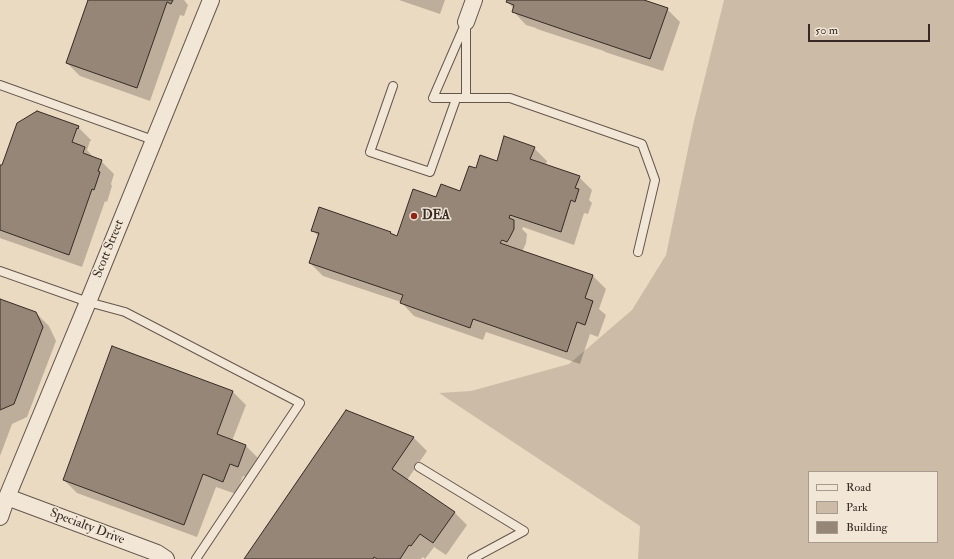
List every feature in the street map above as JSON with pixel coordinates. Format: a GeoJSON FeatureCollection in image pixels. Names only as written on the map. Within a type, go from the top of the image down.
{"type":"FeatureCollection","features":[{"type":"Feature","properties":{"kind":"street","name":"Scott Street"},"geometry":{"type":"LineString","coordinates":[[0,517],[3,496],[88,302],[211,0]]}},
{"type":"Feature","properties":{"kind":"street"},"geometry":{"type":"LineString","coordinates":[[466,22],[474,0]]}},
{"type":"Feature","properties":{"kind":"street","name":"Specialty Drive"},"geometry":{"type":"LineString","coordinates":[[3,496],[157,554],[166,559]]}},
{"type":"Feature","properties":{"kind":"lane"},"geometry":{"type":"LineString","coordinates":[[466,22],[433,98],[510,98],[642,144],[654,180],[638,252]]}},
{"type":"Feature","properties":{"kind":"lane"},"geometry":{"type":"LineString","coordinates":[[466,22],[466,98]]}},
{"type":"Feature","properties":{"kind":"lane"},"geometry":{"type":"LineString","coordinates":[[0,85],[153,140]]}},
{"type":"Feature","properties":{"kind":"lane"},"geometry":{"type":"LineString","coordinates":[[393,86],[370,152],[430,172],[456,98]]}},
{"type":"Feature","properties":{"kind":"lane"},"geometry":{"type":"LineString","coordinates":[[0,271],[88,302],[125,312],[300,404],[196,559]]}},
{"type":"Feature","properties":{"kind":"lane"},"geometry":{"type":"LineString","coordinates":[[419,467],[524,530],[472,559]]}},
{"type":"Feature","properties":{"kind":"green space"},"geometry":{"type":"Polygon","coordinates":[[[724,0],[954,0],[954,559],[638,559],[640,526],[439,393],[471,391],[569,364],[632,310],[666,255],[693,125],[724,0]]]}},
{"type":"Feature","properties":{"kind":"building"},"geometry":{"type":"Polygon","coordinates":[[[88,0],[173,0],[171,4],[167,2],[137,88],[66,63],[88,0]]]}},
{"type":"Feature","properties":{"kind":"building"},"geometry":{"type":"Polygon","coordinates":[[[507,0],[644,0],[668,8],[650,59],[512,12],[514,5],[506,2],[507,0]]]}},
{"type":"Feature","properties":{"kind":"building"},"geometry":{"type":"Polygon","coordinates":[[[37,111],[79,126],[72,142],[85,147],[83,153],[102,160],[94,190],[92,189],[69,255],[0,230],[0,165],[2,165],[17,123],[37,111]]]}},
{"type":"Feature","properties":{"kind":"building"},"geometry":{"type":"Polygon","coordinates":[[[504,136],[535,147],[530,159],[580,176],[575,188],[579,189],[575,202],[571,200],[561,232],[510,215],[509,218],[514,220],[514,229],[507,242],[502,240],[500,243],[593,275],[585,298],[593,301],[585,325],[577,322],[567,352],[473,319],[470,328],[400,303],[403,295],[309,263],[319,233],[311,231],[319,207],[391,232],[390,233],[397,236],[413,189],[436,197],[441,184],[460,191],[469,166],[476,168],[480,155],[497,161],[504,136]]]}},
{"type":"Feature","properties":{"kind":"building"},"geometry":{"type":"Polygon","coordinates":[[[0,299],[36,312],[43,327],[14,404],[0,410],[0,299]]]}},
{"type":"Feature","properties":{"kind":"building"},"geometry":{"type":"Polygon","coordinates":[[[112,346],[233,391],[217,434],[246,445],[238,467],[230,464],[223,482],[203,474],[184,525],[63,480],[112,346]]]}},
{"type":"Feature","properties":{"kind":"building"},"geometry":{"type":"Polygon","coordinates":[[[346,410],[414,437],[392,469],[455,512],[433,543],[420,534],[411,546],[409,545],[400,559],[377,559],[374,557],[373,559],[244,559],[346,410]]]}},
{"type":"Feature","properties":{"kind":"place","name":"DEA"},"geometry":{"type":"Point","coordinates":[414,216]}}]}
